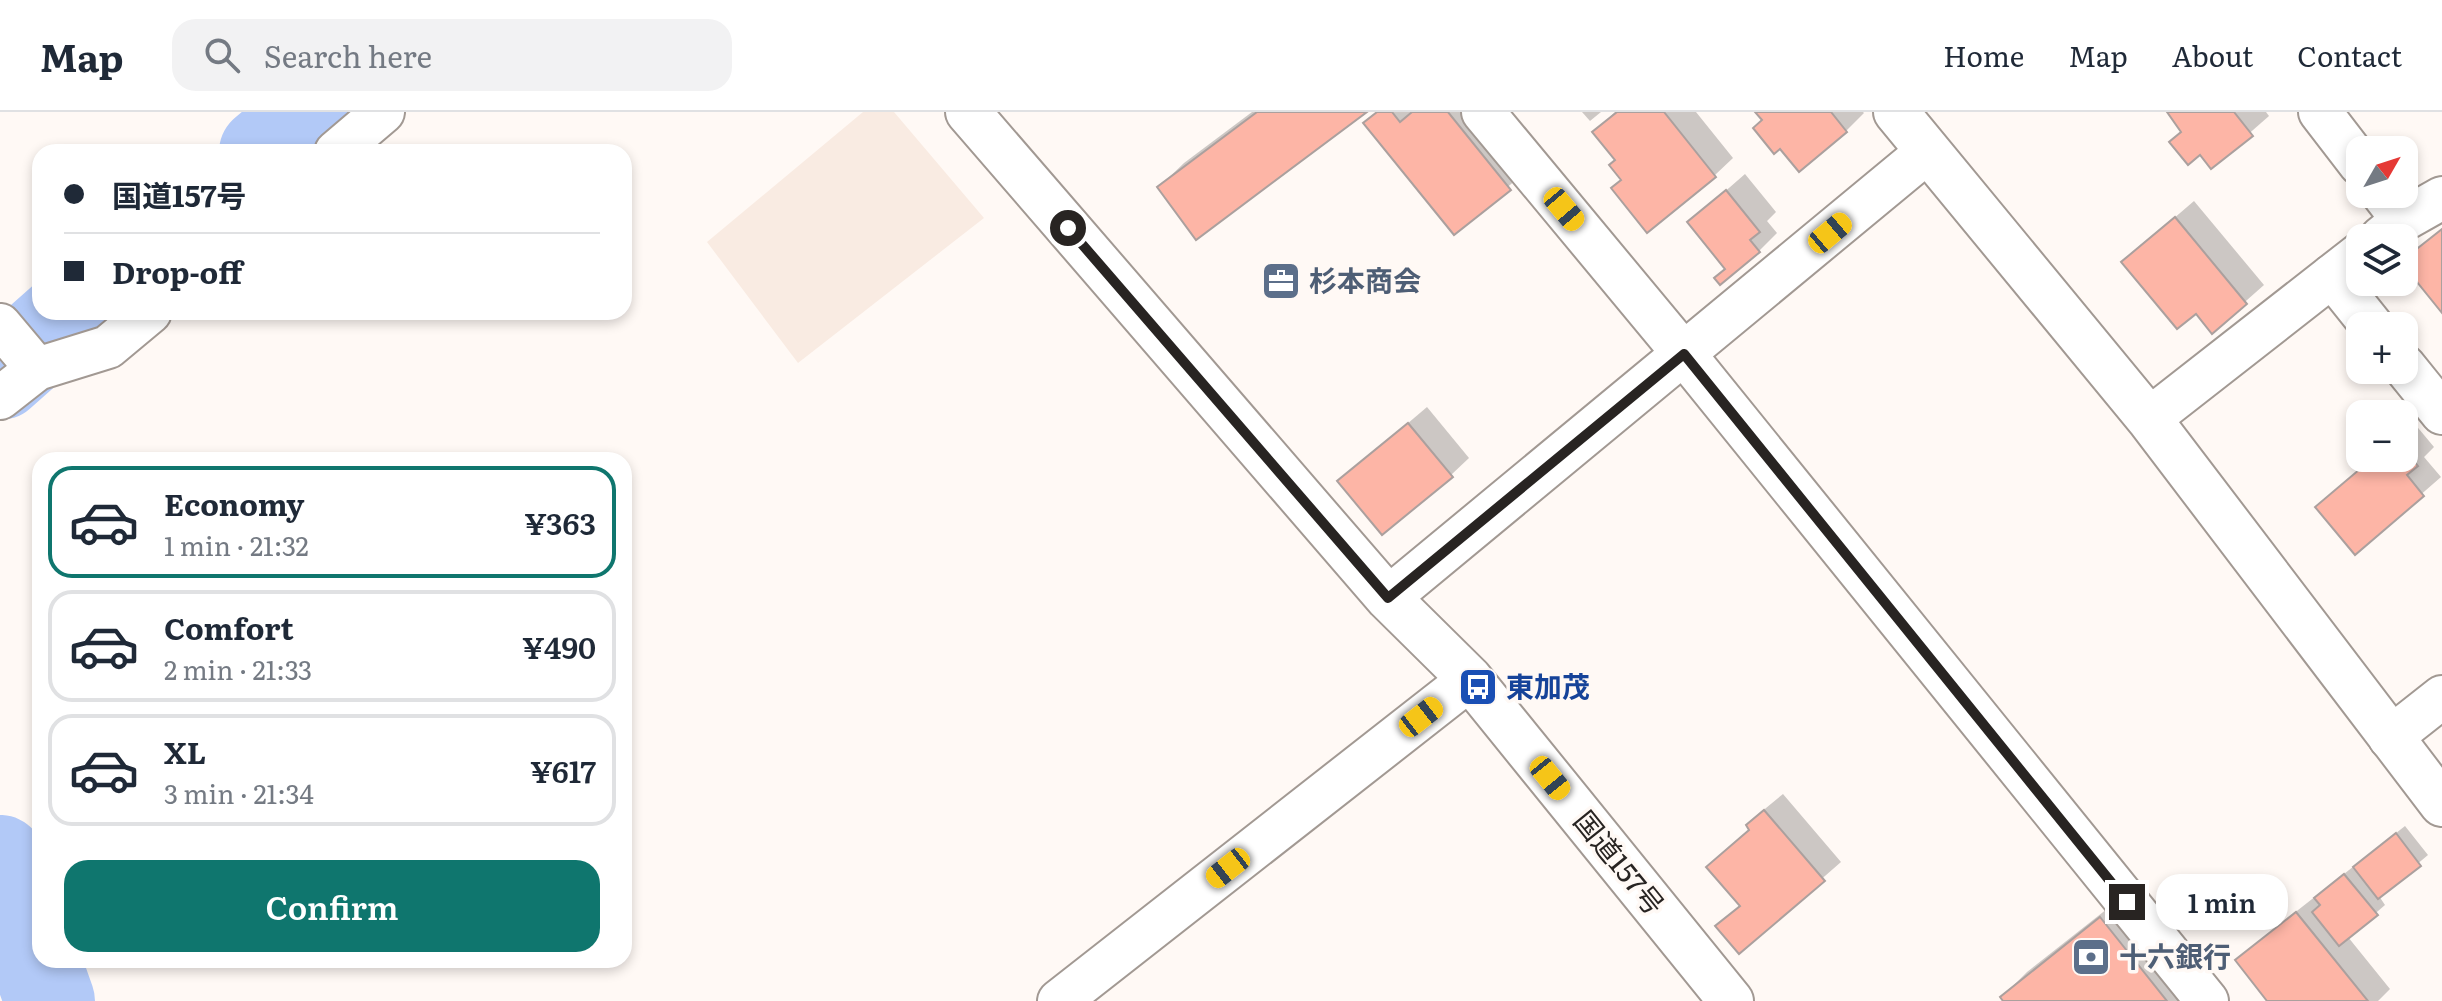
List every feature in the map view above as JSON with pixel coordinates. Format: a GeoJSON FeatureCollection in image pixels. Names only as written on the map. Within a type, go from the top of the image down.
{"type":"FeatureCollection","features":[{"type":"Feature","properties":{"kind":"main road","name":"国道157号"},"geometry":{"type":"LineString","coordinates":[[968,112],[1388,598],[1470,679],[1731,1001]]}},
{"type":"Feature","properties":{"kind":"main road"},"geometry":{"type":"LineString","coordinates":[[1896,112],[2149,419],[2442,804]]}},
{"type":"Feature","properties":{"kind":"street"},"geometry":{"type":"LineString","coordinates":[[345,144],[383,112]]}},
{"type":"Feature","properties":{"kind":"street"},"geometry":{"type":"LineString","coordinates":[[1483,112],[1684,354],[2207,1001]]}},
{"type":"Feature","properties":{"kind":"street"},"geometry":{"type":"LineString","coordinates":[[2320,112],[2346,146]]}},
{"type":"Feature","properties":{"kind":"street"},"geometry":{"type":"LineString","coordinates":[[1388,598],[1927,152]]}},
{"type":"Feature","properties":{"kind":"street"},"geometry":{"type":"LineString","coordinates":[[2389,217],[2442,198]]}},
{"type":"Feature","properties":{"kind":"street"},"geometry":{"type":"LineString","coordinates":[[2149,419],[2346,265]]}},
{"type":"Feature","properties":{"kind":"street"},"geometry":{"type":"LineString","coordinates":[[0,398],[37,369],[108,347],[140,320]]}},
{"type":"Feature","properties":{"kind":"street"},"geometry":{"type":"LineString","coordinates":[[0,325],[37,369]]}},
{"type":"Feature","properties":{"kind":"street"},"geometry":{"type":"LineString","coordinates":[[2418,383],[2442,413]]}},
{"type":"Feature","properties":{"kind":"street"},"geometry":{"type":"LineString","coordinates":[[1059,1001],[1470,679]]}},
{"type":"Feature","properties":{"kind":"street"},"geometry":{"type":"LineString","coordinates":[[2390,738],[2442,697]]}},
{"type":"Feature","properties":{"kind":"shaded area"},"geometry":{"type":"Polygon","coordinates":[[[863,112],[894,112],[984,218],[798,363],[707,242],[863,112]]]}},
{"type":"Feature","properties":{"kind":"building"},"geometry":{"type":"Polygon","coordinates":[[[1257,112],[1367,112],[1196,240],[1157,187],[1257,112]]]}},
{"type":"Feature","properties":{"kind":"building"},"geometry":{"type":"Polygon","coordinates":[[[1377,112],[1392,112],[1400,122],[1412,112],[1448,112],[1511,190],[1454,235],[1363,123],[1377,112]]]}},
{"type":"Feature","properties":{"kind":"building"},"geometry":{"type":"Polygon","coordinates":[[[1617,112],[1664,112],[1716,177],[1647,233],[1611,188],[1621,180],[1609,165],[1615,160],[1592,132],[1617,112]]]}},
{"type":"Feature","properties":{"kind":"building"},"geometry":{"type":"Polygon","coordinates":[[[1755,112],[1831,112],[1847,132],[1799,172],[1780,149],[1774,154],[1753,128],[1762,120],[1755,112]]]}},
{"type":"Feature","properties":{"kind":"building"},"geometry":{"type":"Polygon","coordinates":[[[2167,112],[2234,112],[2253,136],[2211,169],[2200,155],[2188,165],[2169,142],[2181,132],[2167,112]]]}},
{"type":"Feature","properties":{"kind":"building"},"geometry":{"type":"Polygon","coordinates":[[[1726,190],[1760,232],[1750,240],[1760,252],[1720,285],[1714,278],[1725,269],[1687,222],[1726,190]]]}},
{"type":"Feature","properties":{"kind":"building"},"geometry":{"type":"Polygon","coordinates":[[[2175,217],[2247,304],[2212,334],[2196,314],[2177,329],[2121,262],[2175,217]]]}},
{"type":"Feature","properties":{"kind":"building"},"geometry":{"type":"Polygon","coordinates":[[[2442,229],[2442,313],[2418,283],[2418,248],[2442,229]]]}},
{"type":"Feature","properties":{"kind":"building"},"geometry":{"type":"Polygon","coordinates":[[[1408,423],[1453,477],[1382,535],[1337,481],[1408,423]]]}},
{"type":"Feature","properties":{"kind":"building"},"geometry":{"type":"Polygon","coordinates":[[[2356,472],[2411,472],[2407,475],[2424,496],[2355,555],[2315,507],[2356,472]]]}},
{"type":"Feature","properties":{"kind":"building"},"geometry":{"type":"Polygon","coordinates":[[[1764,810],[1825,881],[1739,954],[1715,926],[1740,906],[1706,867],[1749,830],[1746,825],[1764,810]]]}},
{"type":"Feature","properties":{"kind":"building"},"geometry":{"type":"Polygon","coordinates":[[[2396,833],[2421,866],[2378,899],[2353,867],[2396,833]]]}},
{"type":"Feature","properties":{"kind":"building"},"geometry":{"type":"Polygon","coordinates":[[[2344,874],[2378,915],[2339,946],[2312,912],[2320,905],[2314,898],[2344,874]]]}},
{"type":"Feature","properties":{"kind":"building"},"geometry":{"type":"Polygon","coordinates":[[[2296,912],[2368,1001],[2267,1001],[2235,960],[2296,912]]]}},
{"type":"Feature","properties":{"kind":"building","name":"十六銀行"},"geometry":{"type":"Polygon","coordinates":[[[2100,917],[2167,1001],[2003,1001],[2000,997],[2100,917]]]}},
{"type":"Feature","properties":{"kind":"waterway"},"geometry":{"type":"LineString","coordinates":[[274,144],[313,112]]}},
{"type":"Feature","properties":{"kind":"waterway"},"geometry":{"type":"LineString","coordinates":[[0,375],[62,320]]}},
{"type":"Feature","properties":{"kind":"waterway"},"geometry":{"type":"LineString","coordinates":[[0,860],[32,950]]}},
{"type":"Feature","properties":{"kind":"waterway"},"geometry":{"type":"LineString","coordinates":[[38,968],[50,1001]]}},
{"type":"Feature","properties":{"kind":"place","name":"杉本商会"},"geometry":{"type":"Point","coordinates":[1281,281]}},
{"type":"Feature","properties":{"kind":"place","name":"東加茂"},"geometry":{"type":"Point","coordinates":[1478,687]}},
{"type":"Feature","properties":{"kind":"place","name":"十六銀行"},"geometry":{"type":"Point","coordinates":[2091,957]}},
{"type":"Feature","properties":{"kind":"route"},"geometry":{"type":"LineString","coordinates":[[1068,228],[1388,598],[1684,354],[2127,902]]}}]}
